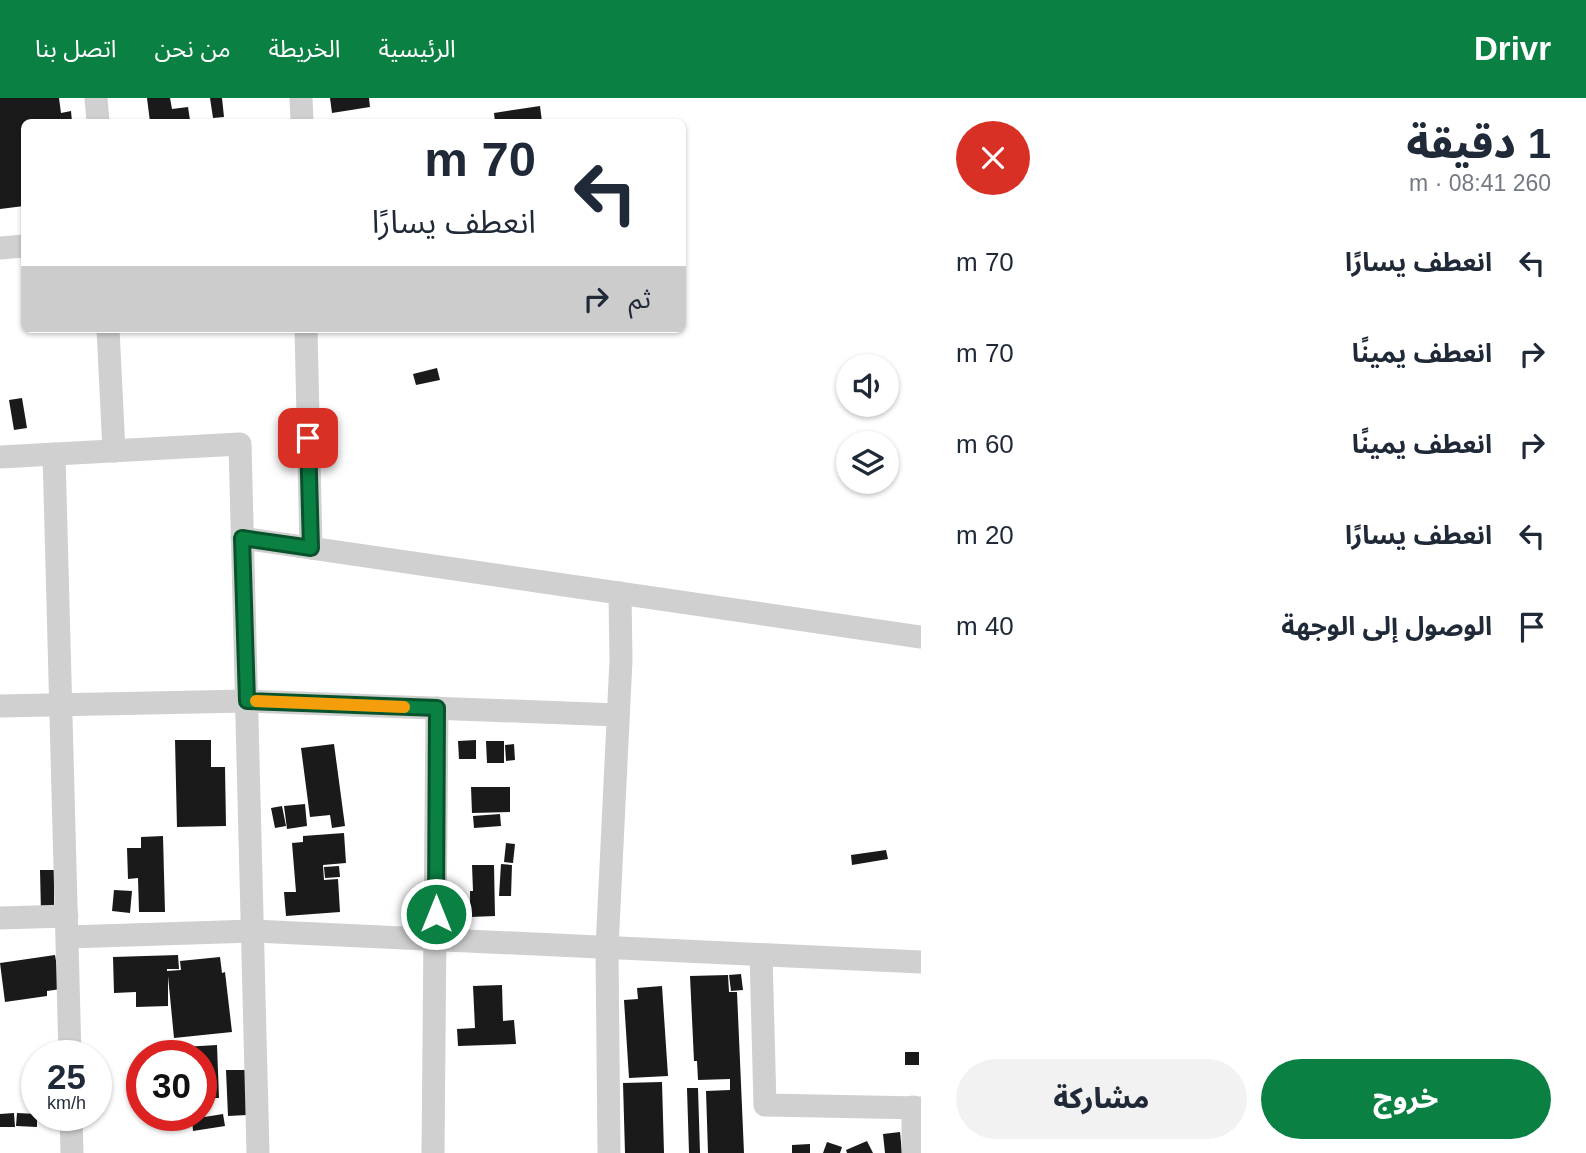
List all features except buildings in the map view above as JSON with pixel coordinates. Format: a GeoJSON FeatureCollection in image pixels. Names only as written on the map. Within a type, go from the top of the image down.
{"type":"FeatureCollection","features":[{"type":"Feature","properties":{"kind":"street"},"geometry":{"type":"LineString","coordinates":[[96,98],[97,119]]}},
{"type":"Feature","properties":{"kind":"street"},"geometry":{"type":"LineString","coordinates":[[302,98],[302,119]]}},
{"type":"Feature","properties":{"kind":"street"},"geometry":{"type":"LineString","coordinates":[[0,248],[21,246]]}},
{"type":"Feature","properties":{"kind":"street"},"geometry":{"type":"LineString","coordinates":[[108,333],[114,451]]}},
{"type":"Feature","properties":{"kind":"street"},"geometry":{"type":"LineString","coordinates":[[306,333],[311,548]]}},
{"type":"Feature","properties":{"kind":"street"},"geometry":{"type":"LineString","coordinates":[[0,457],[240,444],[258,1153]]}},
{"type":"Feature","properties":{"kind":"street"},"geometry":{"type":"LineString","coordinates":[[54,454],[70,1040]]}},
{"type":"Feature","properties":{"kind":"street"},"geometry":{"type":"LineString","coordinates":[[242,538],[921,636]]}},
{"type":"Feature","properties":{"kind":"street"},"geometry":{"type":"LineString","coordinates":[[609,1153],[607,948],[618,715],[620,593]]}},
{"type":"Feature","properties":{"kind":"street"},"geometry":{"type":"LineString","coordinates":[[0,706],[247,701],[618,715]]}},
{"type":"Feature","properties":{"kind":"street"},"geometry":{"type":"LineString","coordinates":[[433,1153],[437,708]]}},
{"type":"Feature","properties":{"kind":"street"},"geometry":{"type":"LineString","coordinates":[[0,918],[68,926],[253,931],[921,962]]}},
{"type":"Feature","properties":{"kind":"street"},"geometry":{"type":"LineString","coordinates":[[761,955],[765,1105],[917,1107],[913,1153]]}},
{"type":"Feature","properties":{"kind":"street"},"geometry":{"type":"LineString","coordinates":[[71,1131],[72,1153]]}},
{"type":"Feature","properties":{"kind":"slow traffic"},"geometry":{"type":"LineString","coordinates":[[256,701],[404,707]]}},
{"type":"Feature","properties":{"kind":"route"},"geometry":{"type":"LineString","coordinates":[[308,438],[311,548],[242,538],[247,701],[437,708],[436,914]]}}]}
